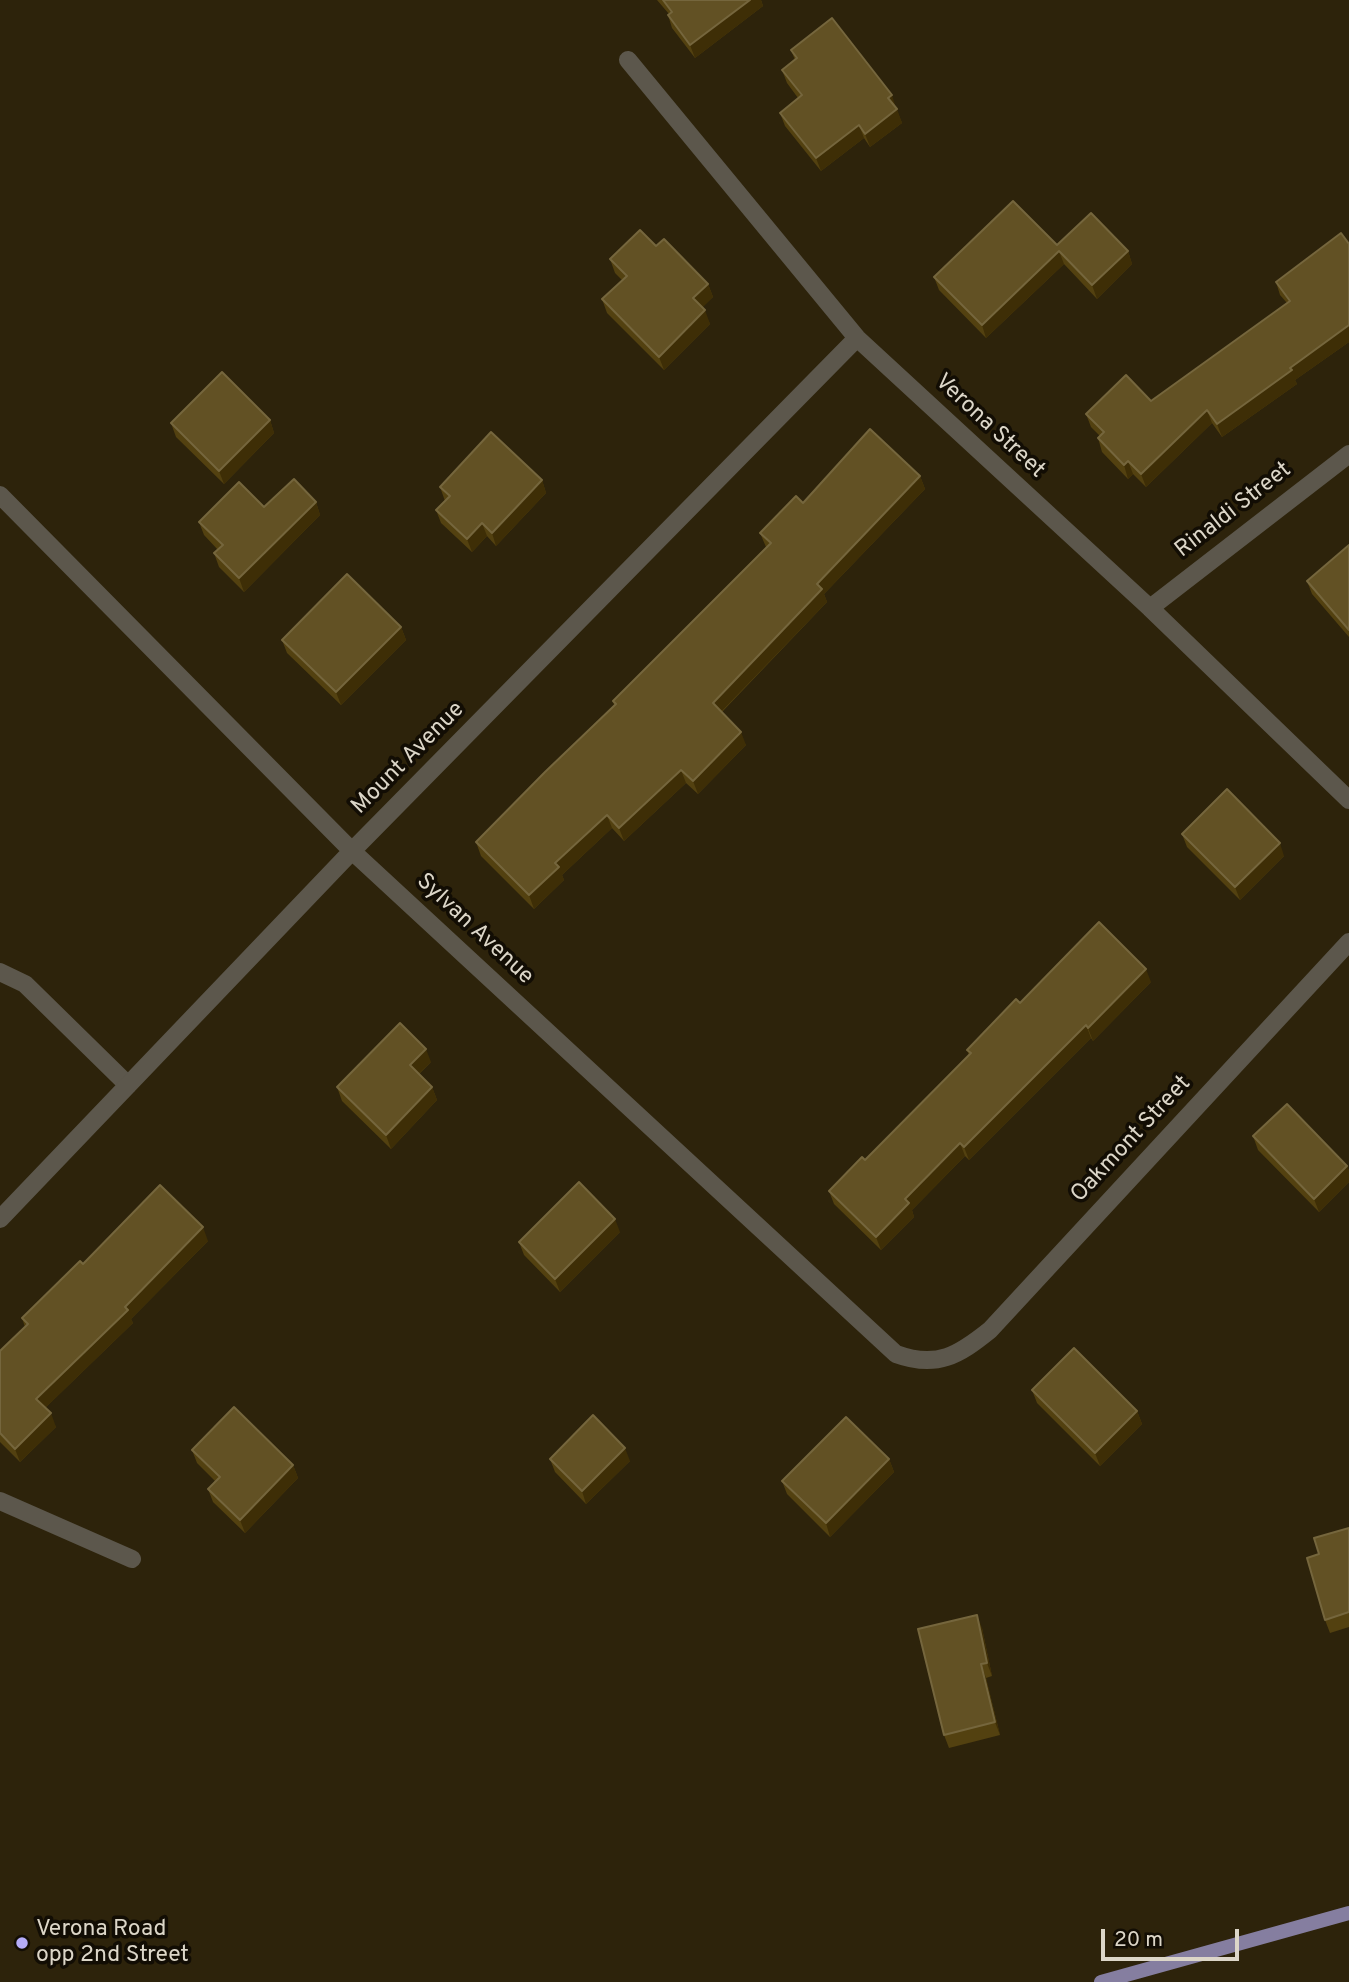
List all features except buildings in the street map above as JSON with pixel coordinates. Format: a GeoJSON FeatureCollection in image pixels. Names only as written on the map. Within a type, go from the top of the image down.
{"type":"FeatureCollection","features":[{"type":"Feature","properties":{"kind":"street","name":"Verona Street"},"geometry":{"type":"LineString","coordinates":[[628,60],[857,338],[1150,608],[1349,800]]}},
{"type":"Feature","properties":{"kind":"street","name":"Mount Avenue"},"geometry":{"type":"LineString","coordinates":[[0,1219],[352,851],[857,338]]}},
{"type":"Feature","properties":{"kind":"street","name":"Rinaldi Street"},"geometry":{"type":"LineString","coordinates":[[1150,608],[1349,454]]}},
{"type":"Feature","properties":{"kind":"street","name":"Sylvan Avenue"},"geometry":{"type":"LineString","coordinates":[[0,495],[352,851],[896,1354],[913,1360],[941,1359]]}},
{"type":"Feature","properties":{"kind":"street","name":"Oakmont Street"},"geometry":{"type":"LineString","coordinates":[[941,1359],[965,1350],[990,1330],[1349,942]]}},
{"type":"Feature","properties":{"kind":"street"},"geometry":{"type":"LineString","coordinates":[[0,972],[25,984],[128,1086]]}},
{"type":"Feature","properties":{"kind":"street"},"geometry":{"type":"LineString","coordinates":[[0,1501],[132,1559]]}},
{"type":"Feature","properties":{"kind":"waterway"},"geometry":{"type":"LineString","coordinates":[[1101,1982],[1349,1913]]}},
{"type":"Feature","properties":{"kind":"place","name":"Verona Road opp 2nd Street"},"geometry":{"type":"Point","coordinates":[22,1943]}}]}
